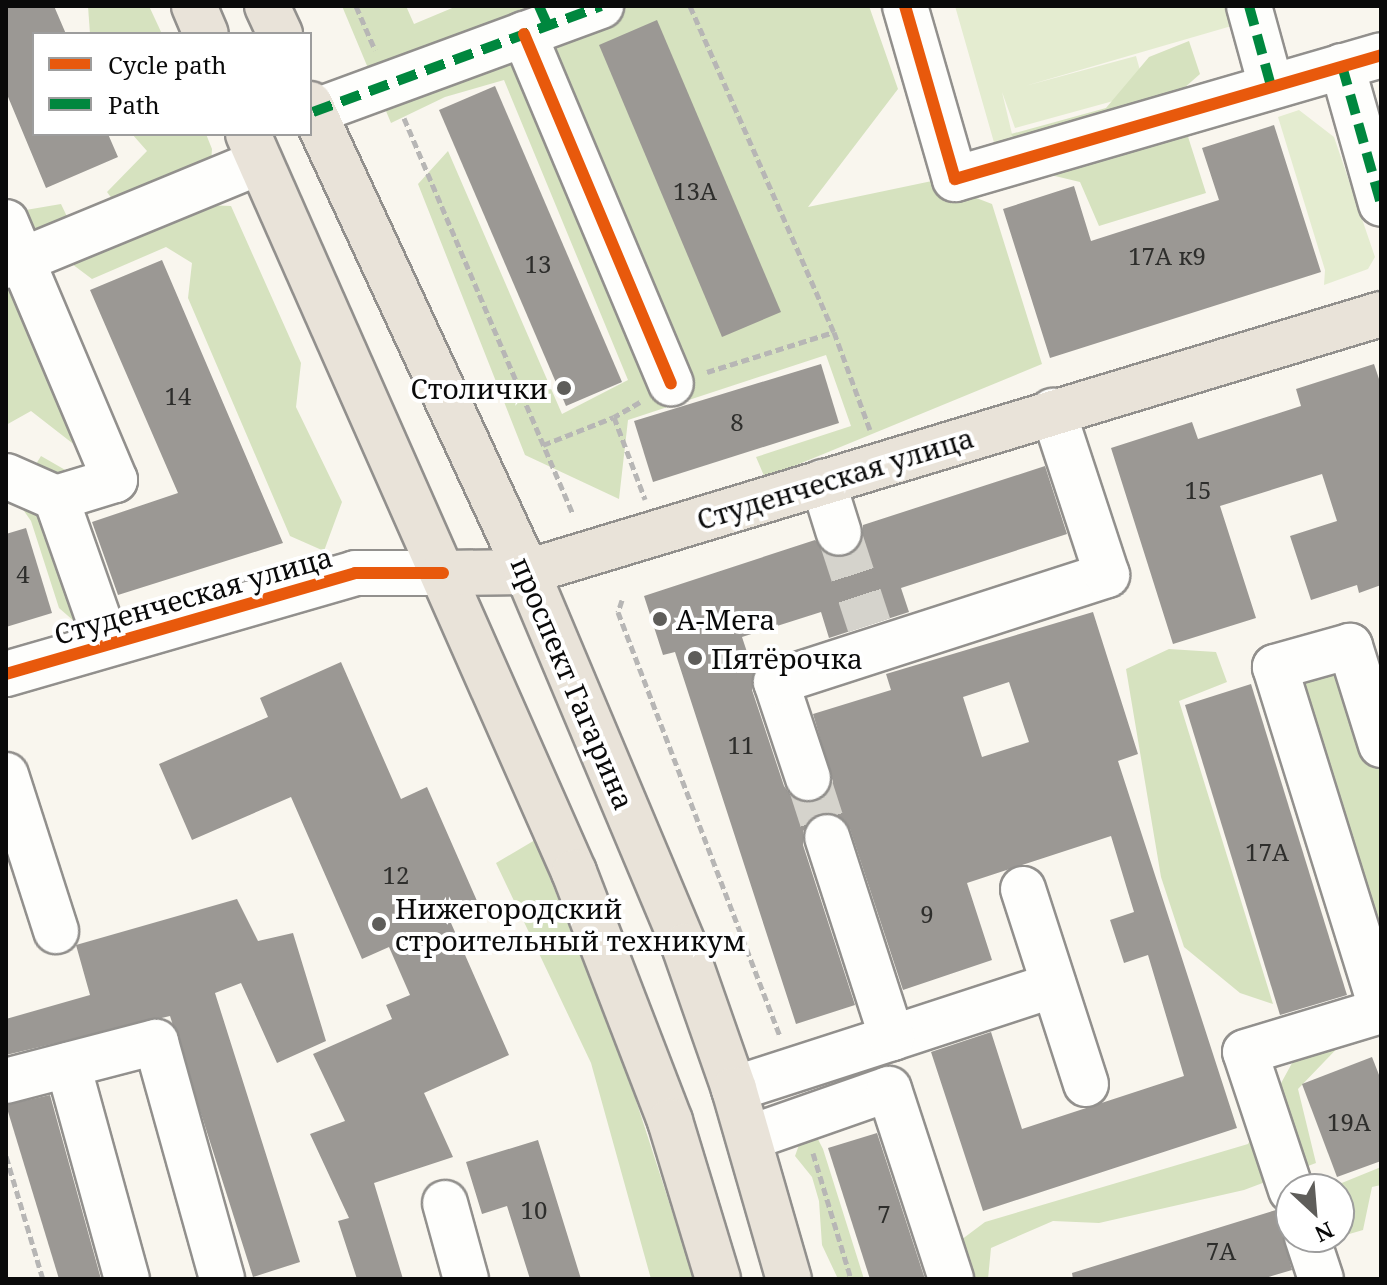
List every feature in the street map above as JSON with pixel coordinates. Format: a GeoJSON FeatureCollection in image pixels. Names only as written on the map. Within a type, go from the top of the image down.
{"type":"FeatureCollection","features":[{"type":"Feature","properties":{"kind":"main road"},"geometry":{"type":"LineString","coordinates":[[194,6],[205,32]]}},
{"type":"Feature","properties":{"kind":"main road"},"geometry":{"type":"LineString","coordinates":[[267,6],[279,32]]}},
{"type":"Feature","properties":{"kind":"main road","name":"проспект Гагарина"},"geometry":{"type":"LineString","coordinates":[[312,108],[527,572],[684,946],[734,1089],[789,1279]]}},
{"type":"Feature","properties":{"kind":"main road"},"geometry":{"type":"LineString","coordinates":[[254,148],[443,573],[631,1013],[718,1279]]}},
{"type":"Feature","properties":{"kind":"main road","name":"Студенческая улица"},"geometry":{"type":"LineString","coordinates":[[443,573],[527,572],[1381,314]]}},
{"type":"Feature","properties":{"kind":"street"},"geometry":{"type":"LineString","coordinates":[[312,108],[389,84],[537,22],[601,6]]}},
{"type":"Feature","properties":{"kind":"street"},"geometry":{"type":"LineString","coordinates":[[905,6],[955,179],[1361,60],[1381,204]]}},
{"type":"Feature","properties":{"kind":"street"},"geometry":{"type":"LineString","coordinates":[[1249,6],[1271,86]]}},
{"type":"Feature","properties":{"kind":"street"},"geometry":{"type":"LineString","coordinates":[[537,22],[671,383]]}},
{"type":"Feature","properties":{"kind":"street"},"geometry":{"type":"LineString","coordinates":[[6,511],[115,480],[11,249],[254,148]]}},
{"type":"Feature","properties":{"kind":"street"},"geometry":{"type":"LineString","coordinates":[[1067,407],[1121,533]]}},
{"type":"Feature","properties":{"kind":"street"},"geometry":{"type":"LineString","coordinates":[[808,778],[776,682],[873,637],[1107,575],[1067,407]]}},
{"type":"Feature","properties":{"kind":"street"},"geometry":{"type":"LineString","coordinates":[[6,476],[56,498],[107,643]]}},
{"type":"Feature","properties":{"kind":"street"},"geometry":{"type":"LineString","coordinates":[[823,482],[839,533]]}},
{"type":"Feature","properties":{"kind":"street","name":"Студенческая улица"},"geometry":{"type":"LineString","coordinates":[[6,674],[355,573],[443,573]]}},
{"type":"Feature","properties":{"kind":"street"},"geometry":{"type":"LineString","coordinates":[[1285,1173],[1245,1052],[1381,1009],[1275,667],[1350,646],[1381,745]]}},
{"type":"Feature","properties":{"kind":"street"},"geometry":{"type":"LineString","coordinates":[[6,775],[56,931]]}},
{"type":"Feature","properties":{"kind":"street"},"geometry":{"type":"LineString","coordinates":[[827,837],[892,1038]]}},
{"type":"Feature","properties":{"kind":"street"},"geometry":{"type":"LineString","coordinates":[[1023,889],[1086,1084]]}},
{"type":"Feature","properties":{"kind":"street"},"geometry":{"type":"LineString","coordinates":[[734,1089],[1054,985]]}},
{"type":"Feature","properties":{"kind":"street"},"geometry":{"type":"LineString","coordinates":[[6,1081],[156,1042],[222,1279]]}},
{"type":"Feature","properties":{"kind":"street"},"geometry":{"type":"LineString","coordinates":[[68,1065],[127,1279]]}},
{"type":"Feature","properties":{"kind":"street"},"geometry":{"type":"LineString","coordinates":[[749,1138],[889,1089],[951,1279]]}},
{"type":"Feature","properties":{"kind":"street"},"geometry":{"type":"LineString","coordinates":[[445,1203],[466,1279]]}},
{"type":"Feature","properties":{"kind":"street"},"geometry":{"type":"LineString","coordinates":[[1312,1253],[1321,1279]]}},
{"type":"Feature","properties":{"kind":"path"},"geometry":{"type":"LineString","coordinates":[[356,6],[573,515]]}},
{"type":"Feature","properties":{"kind":"path"},"geometry":{"type":"LineString","coordinates":[[690,6],[834,332],[872,435]]}},
{"type":"Feature","properties":{"kind":"path"},"geometry":{"type":"LineString","coordinates":[[543,445],[614,417],[671,383],[834,332]]}},
{"type":"Feature","properties":{"kind":"path"},"geometry":{"type":"LineString","coordinates":[[614,417],[649,508]]}},
{"type":"Feature","properties":{"kind":"path"},"geometry":{"type":"LineString","coordinates":[[622,600],[618,612],[793,1070]]}},
{"type":"Feature","properties":{"kind":"path"},"geometry":{"type":"LineString","coordinates":[[802,1119],[851,1279]]}},
{"type":"Feature","properties":{"kind":"path"},"geometry":{"type":"LineString","coordinates":[[6,1156],[43,1279]]}},
{"type":"Feature","properties":{"kind":"green space"},"geometry":{"type":"Polygon","coordinates":[[[88,6],[149,6],[161,32],[90,32],[88,6]]]}},
{"type":"Feature","properties":{"kind":"green space"},"geometry":{"type":"Polygon","coordinates":[[[342,6],[406,6],[414,24],[457,6],[869,6],[898,89],[808,207],[932,181],[992,204],[1042,364],[765,478],[756,457],[851,426],[826,355],[628,420],[619,499],[525,455],[418,184],[448,151],[562,414],[628,380],[504,80],[445,97],[391,123],[342,6]]]}},
{"type":"Feature","properties":{"kind":"green space"},"geometry":{"type":"Polygon","coordinates":[[[955,6],[1229,6],[1235,25],[1025,86],[1136,56],[1146,92],[1015,128],[1002,92],[1017,155],[999,160],[955,6]]]}},
{"type":"Feature","properties":{"kind":"green space"},"geometry":{"type":"Polygon","coordinates":[[[1189,41],[1200,74],[1175,96],[1206,193],[1099,226],[1080,182],[1034,171],[1011,134],[1106,108],[1149,57],[1189,41]]]}},
{"type":"Feature","properties":{"kind":"green space"},"geometry":{"type":"Polygon","coordinates":[[[1299,110],[1334,137],[1375,257],[1368,269],[1324,285],[1325,270],[1278,117],[1299,110]]]}},
{"type":"Feature","properties":{"kind":"green space"},"geometry":{"type":"Polygon","coordinates":[[[134,136],[207,136],[212,149],[210,177],[121,211],[107,192],[147,151],[134,136]]]}},
{"type":"Feature","properties":{"kind":"green space"},"geometry":{"type":"Polygon","coordinates":[[[6,194],[14,212],[61,204],[71,225],[39,269],[71,314],[70,346],[103,408],[76,446],[31,411],[6,425],[6,194]]]}},
{"type":"Feature","properties":{"kind":"green space"},"geometry":{"type":"Polygon","coordinates":[[[180,204],[231,206],[301,363],[296,407],[342,502],[324,551],[290,536],[188,298],[192,263],[166,247],[92,279],[72,264],[91,242],[180,204]]]}},
{"type":"Feature","properties":{"kind":"green space"},"geometry":{"type":"Polygon","coordinates":[[[41,456],[74,475],[91,636],[59,608],[31,521],[15,498],[41,456]]]}},
{"type":"Feature","properties":{"kind":"green space"},"geometry":{"type":"Polygon","coordinates":[[[1331,646],[1381,682],[1381,925],[1349,887],[1295,668],[1331,646]]]}},
{"type":"Feature","properties":{"kind":"green space"},"geometry":{"type":"Polygon","coordinates":[[[1169,649],[1216,652],[1227,682],[1179,701],[1273,1004],[1240,993],[1184,947],[1161,877],[1126,669],[1169,649]]]}},
{"type":"Feature","properties":{"kind":"green space"},"geometry":{"type":"Polygon","coordinates":[[[535,840],[630,1082],[694,1279],[651,1279],[591,1063],[496,863],[535,840]]]}},
{"type":"Feature","properties":{"kind":"green space"},"geometry":{"type":"Polygon","coordinates":[[[1316,1019],[1349,1036],[1298,1089],[1316,1163],[1289,1173],[1275,1173],[1275,1178],[1244,1190],[1099,1223],[1053,1221],[991,1248],[988,1279],[975,1279],[961,1240],[985,1222],[1248,1144],[1316,1019]]]}},
{"type":"Feature","properties":{"kind":"green space"},"geometry":{"type":"Polygon","coordinates":[[[808,1120],[823,1149],[864,1279],[838,1279],[822,1245],[819,1201],[812,1177],[795,1156],[808,1120]]]}},
{"type":"Feature","properties":{"kind":"green space"},"geometry":{"type":"Polygon","coordinates":[[[1381,1167],[1381,1185],[1372,1187],[1363,1230],[1355,1232],[1355,1178],[1381,1167]]]}},
{"type":"Feature","properties":{"kind":"building"},"geometry":{"type":"Polygon","coordinates":[[[6,6],[54,6],[65,32],[32,32],[32,136],[109,136],[118,157],[46,188],[6,92],[6,6]]]}},
{"type":"Feature","properties":{"kind":"building"},"geometry":{"type":"Polygon","coordinates":[[[657,20],[781,312],[722,337],[599,45],[657,20]]]}},
{"type":"Feature","properties":{"kind":"building"},"geometry":{"type":"Polygon","coordinates":[[[495,86],[622,382],[566,406],[439,110],[495,86]]]}},
{"type":"Feature","properties":{"kind":"building"},"geometry":{"type":"Polygon","coordinates":[[[1274,125],[1321,272],[1050,358],[1003,209],[1074,186],[1091,241],[1219,200],[1202,148],[1274,125]]]}},
{"type":"Feature","properties":{"kind":"building"},"geometry":{"type":"Polygon","coordinates":[[[162,260],[283,543],[118,595],[92,522],[178,493],[90,290],[162,260]]]}},
{"type":"Feature","properties":{"kind":"building"},"geometry":{"type":"Polygon","coordinates":[[[821,364],[839,423],[653,482],[634,421],[821,364]]]}},
{"type":"Feature","properties":{"kind":"building"},"geometry":{"type":"Polygon","coordinates":[[[1374,364],[1381,385],[1381,585],[1359,593],[1357,585],[1311,600],[1290,536],[1337,521],[1322,474],[1220,506],[1256,618],[1173,644],[1111,448],[1192,422],[1198,439],[1301,406],[1296,389],[1374,364]]]}},
{"type":"Feature","properties":{"kind":"building"},"geometry":{"type":"Polygon","coordinates":[[[1045,466],[1067,534],[901,588],[909,612],[829,638],[821,612],[742,637],[754,673],[752,690],[784,786],[792,797],[815,802],[833,782],[813,714],[891,690],[886,674],[1093,612],[1138,754],[1118,761],[1237,1128],[983,1211],[931,1052],[991,1032],[1022,1129],[1184,1076],[1148,955],[1124,963],[1110,920],[1134,912],[1111,836],[967,883],[992,960],[903,990],[850,829],[833,813],[819,814],[803,831],[803,845],[855,1005],[796,1024],[675,652],[663,655],[644,596],[815,540],[833,557],[847,557],[863,539],[863,525],[1045,466]],[[1009,682],[963,697],[982,757],[1029,742],[1009,682]]]}},
{"type":"Feature","properties":{"kind":"building"},"geometry":{"type":"Polygon","coordinates":[[[26,528],[52,613],[6,627],[6,534],[26,528]]]}},
{"type":"Feature","properties":{"kind":"building"},"geometry":{"type":"Polygon","coordinates":[[[341,662],[401,799],[427,787],[481,910],[451,923],[509,1055],[424,1093],[453,1157],[374,1183],[403,1279],[357,1279],[338,1221],[349,1218],[310,1134],[345,1121],[313,1054],[392,1019],[386,1005],[410,995],[389,947],[362,959],[291,797],[192,840],[159,764],[268,717],[260,698],[341,662]]]}},
{"type":"Feature","properties":{"kind":"building"},"geometry":{"type":"Polygon","coordinates":[[[1251,684],[1347,995],[1280,1015],[1185,705],[1251,684]]]}},
{"type":"Feature","properties":{"kind":"building"},"geometry":{"type":"Polygon","coordinates":[[[237,899],[258,941],[293,933],[326,1041],[277,1063],[241,983],[215,993],[300,1262],[253,1277],[170,1016],[6,1055],[6,1019],[90,995],[76,945],[237,899]]]}},
{"type":"Feature","properties":{"kind":"building"},"geometry":{"type":"Polygon","coordinates":[[[1372,1057],[1381,1080],[1381,1161],[1348,1173],[1335,1173],[1302,1084],[1372,1057]]]}},
{"type":"Feature","properties":{"kind":"building"},"geometry":{"type":"Polygon","coordinates":[[[50,1095],[101,1279],[59,1279],[6,1105],[50,1095]]]}},
{"type":"Feature","properties":{"kind":"building"},"geometry":{"type":"Polygon","coordinates":[[[877,1133],[925,1279],[870,1279],[828,1148],[877,1133]]]}},
{"type":"Feature","properties":{"kind":"building"},"geometry":{"type":"Polygon","coordinates":[[[538,1140],[581,1279],[530,1279],[507,1206],[482,1214],[466,1162],[538,1140]]]}},
{"type":"Feature","properties":{"kind":"building"},"geometry":{"type":"Polygon","coordinates":[[[1275,1210],[1275,1253],[1287,1253],[1292,1270],[1262,1279],[1073,1279],[1072,1273],[1275,1210]]]}},
{"type":"Feature","properties":{"kind":"tunnel"},"geometry":{"type":"LineString","coordinates":[[839,533],[869,625]]}},
{"type":"Feature","properties":{"kind":"tunnel"},"geometry":{"type":"LineString","coordinates":[[808,778],[827,837]]}},
{"type":"Feature","properties":{"kind":"marked path"},"geometry":{"type":"LineString","coordinates":[[539,6],[548,26]]}},
{"type":"Feature","properties":{"kind":"marked path"},"geometry":{"type":"LineString","coordinates":[[313,112],[601,6]]}},
{"type":"Feature","properties":{"kind":"marked path"},"geometry":{"type":"LineString","coordinates":[[1249,6],[1271,86]]}},
{"type":"Feature","properties":{"kind":"marked path"},"geometry":{"type":"LineString","coordinates":[[1342,66],[1381,204]]}},
{"type":"Feature","properties":{"kind":"cycle path"},"geometry":{"type":"LineString","coordinates":[[905,6],[955,179],[1381,55]]}},
{"type":"Feature","properties":{"kind":"cycle path"},"geometry":{"type":"LineString","coordinates":[[524,34],[671,383]]}},
{"type":"Feature","properties":{"kind":"cycle path"},"geometry":{"type":"LineString","coordinates":[[6,674],[355,573],[443,573]]}},
{"type":"Feature","properties":{"kind":"place","name":"Столички"},"geometry":{"type":"Point","coordinates":[564,388]}},
{"type":"Feature","properties":{"kind":"place","name":"А-Мега"},"geometry":{"type":"Point","coordinates":[660,619]}},
{"type":"Feature","properties":{"kind":"place","name":"Пятёрочка"},"geometry":{"type":"Point","coordinates":[695,658]}},
{"type":"Feature","properties":{"kind":"place","name":"Нижегородский строительный техникум"},"geometry":{"type":"Point","coordinates":[379,924]}}]}
